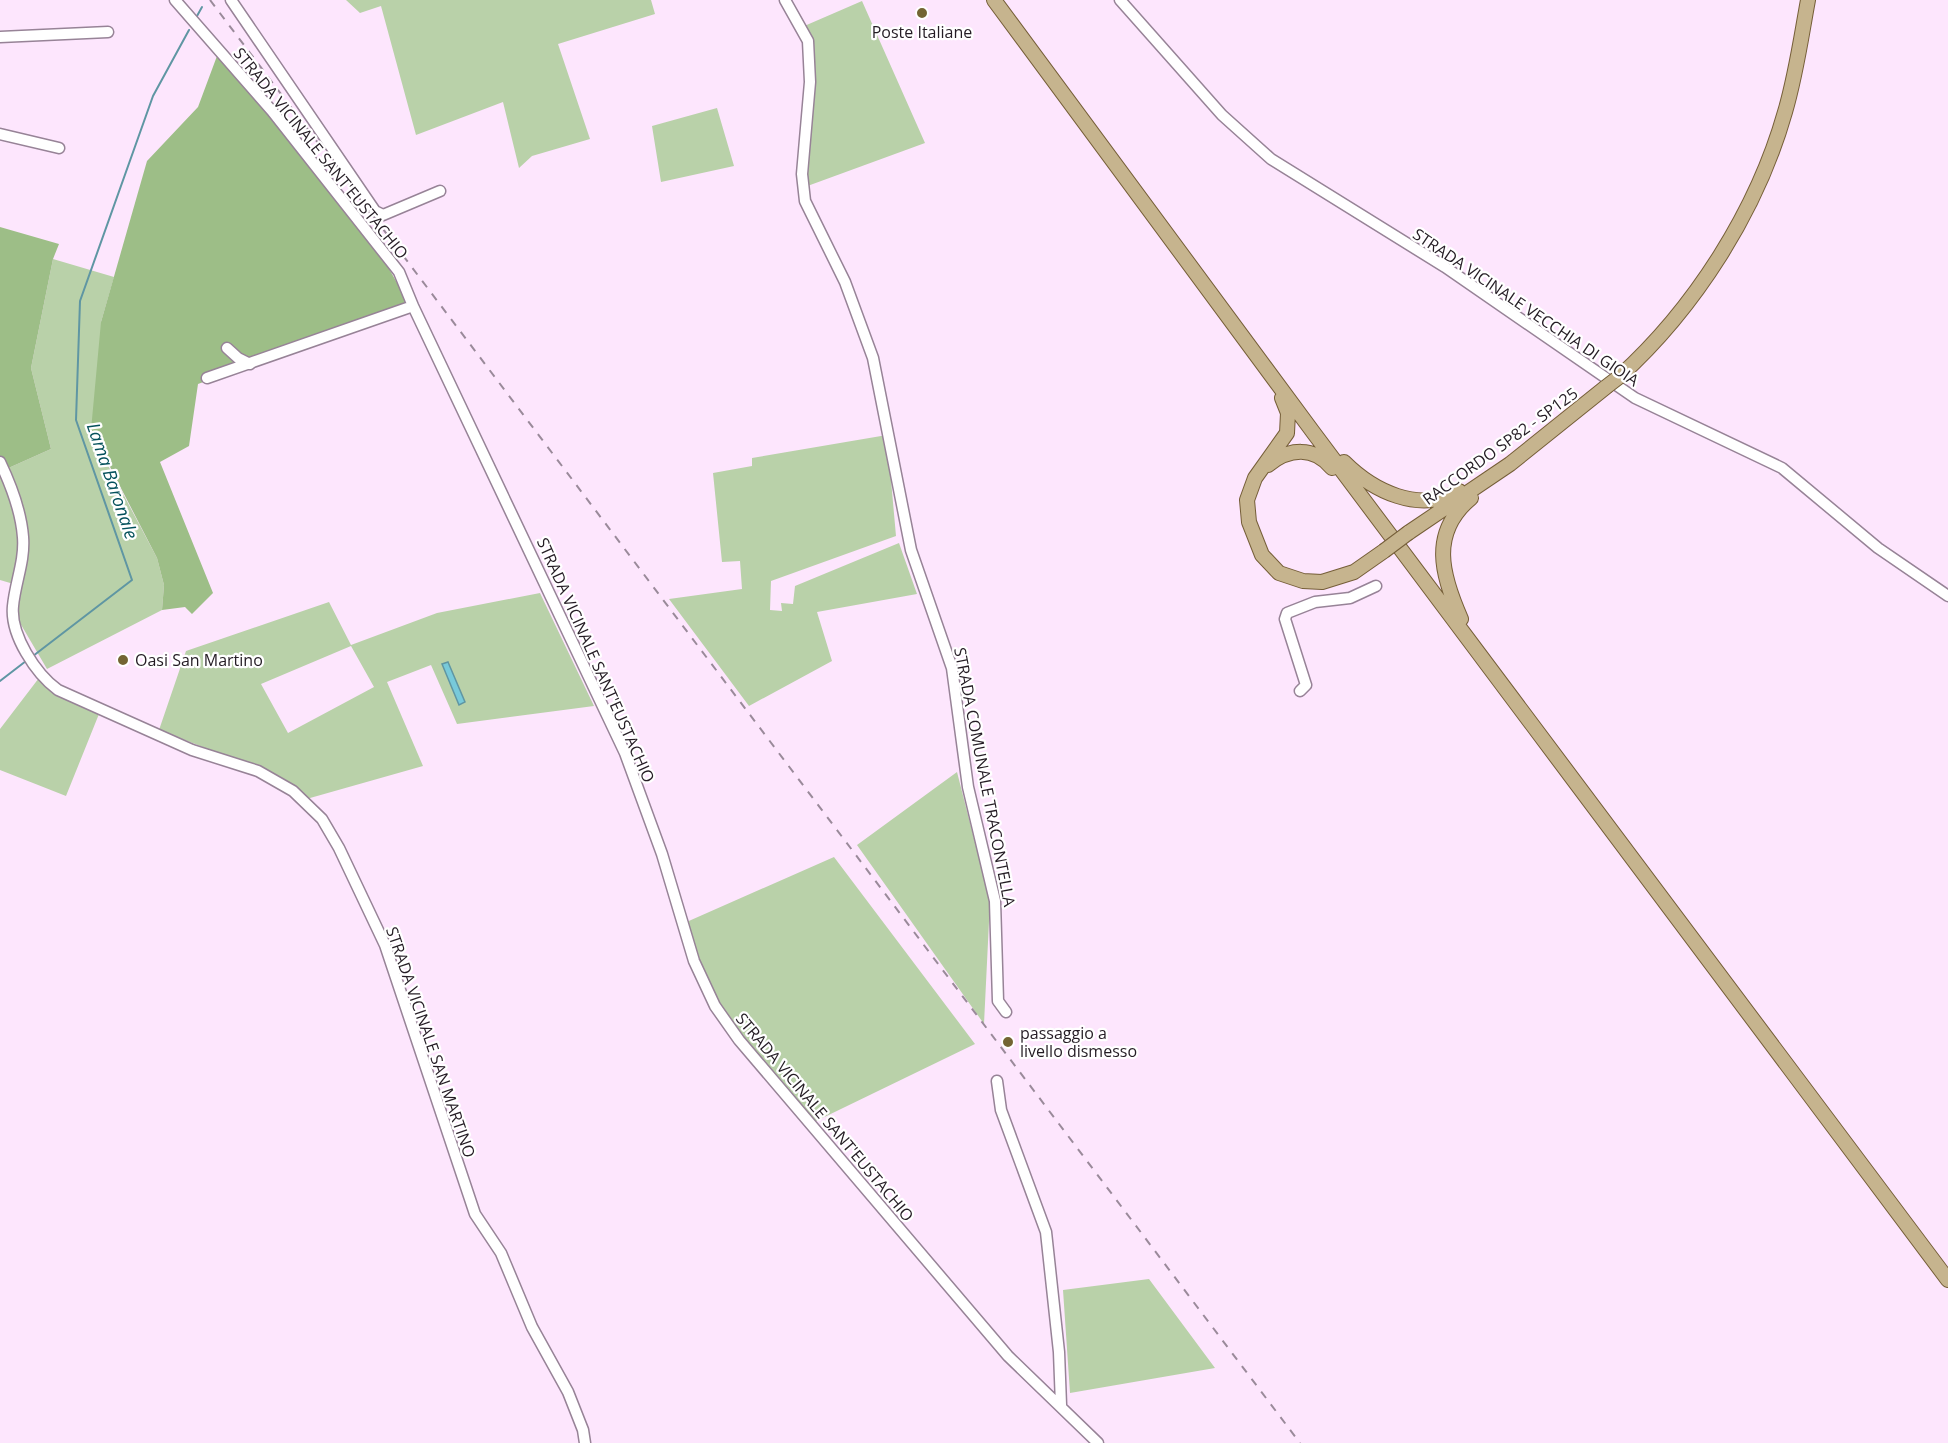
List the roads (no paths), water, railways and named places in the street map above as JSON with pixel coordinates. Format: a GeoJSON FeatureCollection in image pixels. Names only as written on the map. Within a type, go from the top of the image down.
{"type":"FeatureCollection","features":[{"type":"Feature","properties":{"kind":"main road"},"geometry":{"type":"LineString","coordinates":[[994,0],[1313,432],[1948,1280]]}},
{"type":"Feature","properties":{"kind":"main road","name":"RACCORDO SP82 - SP125"},"geometry":{"type":"LineString","coordinates":[[1260,358],[1286,403],[1288,423],[1282,442],[1270,454],[1248,492],[1249,522],[1262,555],[1279,573],[1303,581],[1333,580],[1354,572],[1501,470],[1606,387],[1672,320],[1728,241],[1758,186],[1785,113],[1796,70],[1808,0]]}},
{"type":"Feature","properties":{"kind":"main road"},"geometry":{"type":"LineString","coordinates":[[1313,432],[1372,486],[1412,499],[1425,500],[1452,495],[1501,470]]}},
{"type":"Feature","properties":{"kind":"main road"},"geometry":{"type":"LineString","coordinates":[[1262,470],[1293,451],[1314,454],[1328,463],[1379,518]]}},
{"type":"Feature","properties":{"kind":"main road"},"geometry":{"type":"LineString","coordinates":[[1471,642],[1446,583],[1443,566],[1445,533],[1461,506],[1501,470]]}},
{"type":"Feature","properties":{"kind":"street","name":"STRADA VICINALE SANT'EUSTACHIO"},"geometry":{"type":"LineString","coordinates":[[175,0],[272,111],[399,272],[625,753],[662,854],[690,950],[715,1006],[739,1040],[973,1316],[1028,1377],[1061,1405],[1098,1443]]}},
{"type":"Feature","properties":{"kind":"street"},"geometry":{"type":"LineString","coordinates":[[231,0],[375,211],[383,215],[440,190]]}},
{"type":"Feature","properties":{"kind":"street","name":"STRADA COMUNALE TRACONTELLA"},"geometry":{"type":"LineString","coordinates":[[785,0],[808,41],[810,82],[802,174],[805,201],[845,282],[873,358],[911,550],[952,668],[968,787],[995,902],[998,1001],[1006,1012]]}},
{"type":"Feature","properties":{"kind":"street","name":"STRADA VICINALE VECCHIA DI GIOIA"},"geometry":{"type":"LineString","coordinates":[[1120,0],[1222,115],[1271,159],[1444,267],[1635,398],[1782,468],[1878,548],[1948,596]]}},
{"type":"Feature","properties":{"kind":"street"},"geometry":{"type":"LineString","coordinates":[[0,37],[108,32]]}},
{"type":"Feature","properties":{"kind":"street"},"geometry":{"type":"LineString","coordinates":[[0,134],[59,148]]}},
{"type":"Feature","properties":{"kind":"street"},"geometry":{"type":"LineString","coordinates":[[207,378],[413,306]]}},
{"type":"Feature","properties":{"kind":"street"},"geometry":{"type":"LineString","coordinates":[[227,348],[238,358],[250,364]]}},
{"type":"Feature","properties":{"kind":"street","name":"STRADA VICINALE SAN MARTINO"},"geometry":{"type":"LineString","coordinates":[[0,462],[11,488],[24,539],[13,605],[14,619],[29,657],[45,678],[58,690],[192,750],[244,765],[275,780],[300,797],[328,829],[385,945],[475,1214],[501,1253],[532,1327],[568,1392],[580,1420],[585,1443]]}},
{"type":"Feature","properties":{"kind":"street"},"geometry":{"type":"LineString","coordinates":[[1300,691],[1306,685],[1285,619],[1287,613],[1315,602],[1350,598],[1376,586]]}},
{"type":"Feature","properties":{"kind":"street"},"geometry":{"type":"LineString","coordinates":[[997,1081],[1001,1110],[1046,1232],[1059,1352],[1061,1405]]}},
{"type":"Feature","properties":{"kind":"water"},"geometry":{"type":"Polygon","coordinates":[[[448,662],[465,702],[459,705],[442,664],[448,662]]]}},
{"type":"Feature","properties":{"kind":"waterway","name":"Lama Baronale"},"geometry":{"type":"LineString","coordinates":[[197,16],[202,7]]}},
{"type":"Feature","properties":{"kind":"waterway","name":"Lama Baronale"},"geometry":{"type":"LineString","coordinates":[[33,656],[132,580],[76,420],[80,301],[153,96],[189,30]]}},
{"type":"Feature","properties":{"kind":"waterway","name":"Lama Baronale"},"geometry":{"type":"LineString","coordinates":[[0,681],[26,661]]}},
{"type":"Feature","properties":{"kind":"railway"},"geometry":{"type":"LineString","coordinates":[[210,0],[1300,1443]]}},
{"type":"Feature","properties":{"kind":"place","name":"Poste Italiane"},"geometry":{"type":"Point","coordinates":[922,13]}},
{"type":"Feature","properties":{"kind":"place","name":"Oasi San Martino"},"geometry":{"type":"Point","coordinates":[123,660]}},
{"type":"Feature","properties":{"kind":"place","name":"passaggio a livello dismesso"},"geometry":{"type":"Point","coordinates":[1008,1042]}}]}
